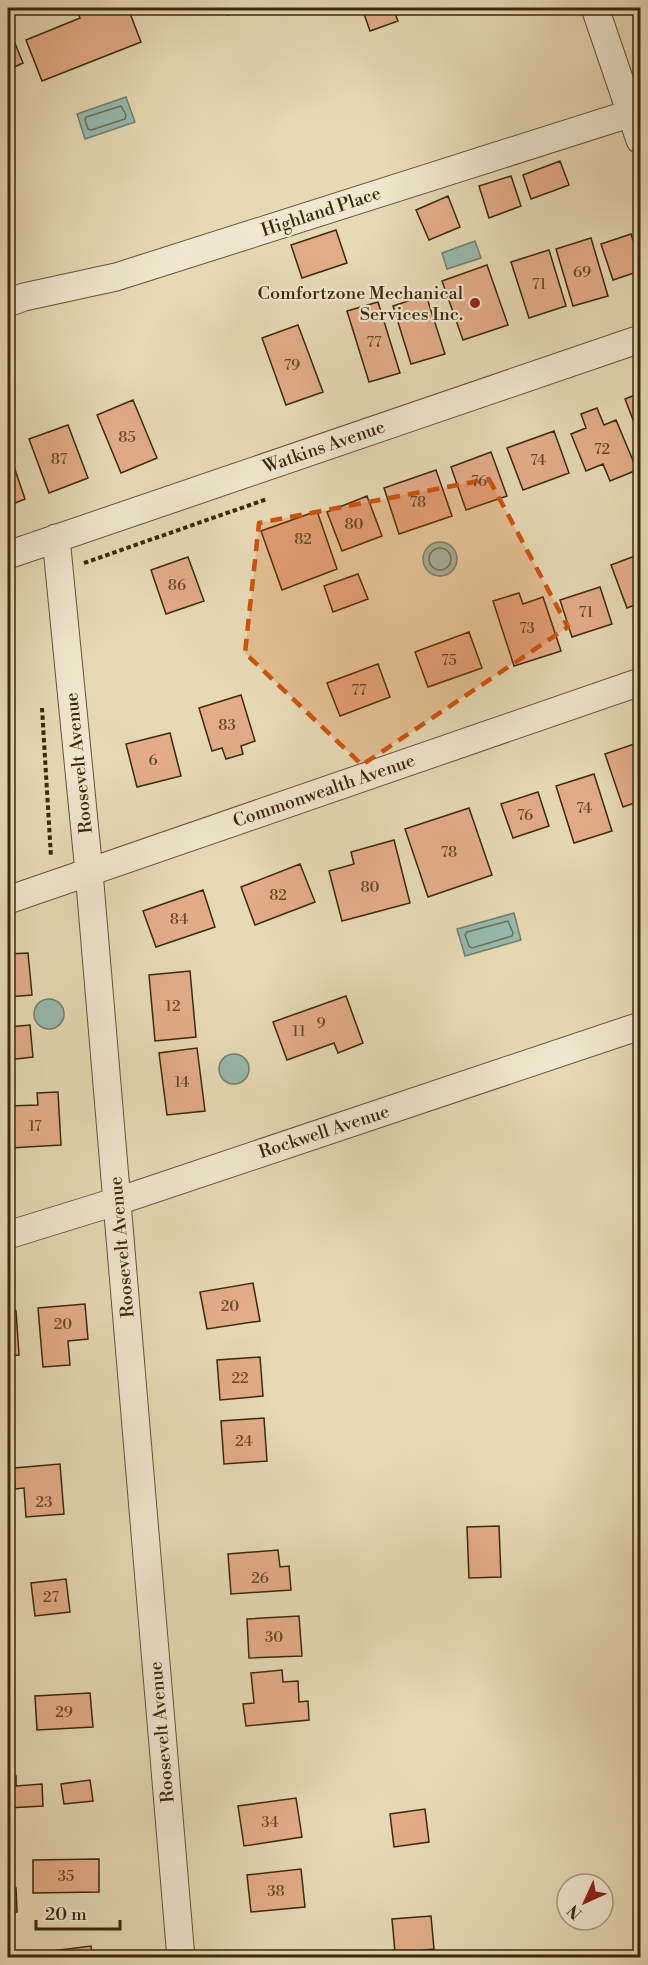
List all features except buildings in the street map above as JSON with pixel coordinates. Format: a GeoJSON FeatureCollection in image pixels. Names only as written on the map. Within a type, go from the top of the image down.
{"type":"FeatureCollection","features":[{"type":"Feature","properties":{"kind":"street"},"geometry":{"type":"LineString","coordinates":[[595,8],[640,140]]}},
{"type":"Feature","properties":{"kind":"street","name":"Highland Place"},"geometry":{"type":"LineString","coordinates":[[8,303],[24,297],[116,278],[632,113]]}},
{"type":"Feature","properties":{"kind":"street","name":"Watkins Avenue"},"geometry":{"type":"LineString","coordinates":[[8,555],[640,339]]}},
{"type":"Feature","properties":{"kind":"street","name":"Roosevelt Avenue"},"geometry":{"type":"LineString","coordinates":[[56,538],[118,1201],[181,1958]]}},
{"type":"Feature","properties":{"kind":"street","name":"Commonwealth Avenue"},"geometry":{"type":"LineString","coordinates":[[8,900],[640,682]]}},
{"type":"Feature","properties":{"kind":"street","name":"Rockwell Avenue"},"geometry":{"type":"LineString","coordinates":[[8,1235],[118,1201],[640,1026]]}},
{"type":"Feature","properties":{"kind":"path"},"geometry":{"type":"LineString","coordinates":[[80,565],[271,497]]}},
{"type":"Feature","properties":{"kind":"path"},"geometry":{"type":"LineString","coordinates":[[42,697],[51,863]]}},
{"type":"Feature","properties":{"kind":"highlighted area"},"geometry":{"type":"Polygon","coordinates":[[[489,479],[568,627],[362,765],[245,653],[259,523],[489,479]]]}},
{"type":"Feature","properties":{"kind":"water"},"geometry":{"type":"Polygon","coordinates":[[[126,97],[135,122],[85,139],[77,114],[126,97]]]}},
{"type":"Feature","properties":{"kind":"water"},"geometry":{"type":"Polygon","coordinates":[[[475,241],[481,258],[447,269],[442,253],[475,241]]]}},
{"type":"Feature","properties":{"kind":"water"},"geometry":{"type":"Polygon","coordinates":[[[440,542],[452,547],[457,559],[452,571],[440,576],[428,571],[423,559],[428,547],[440,542]]]}},
{"type":"Feature","properties":{"kind":"water"},"geometry":{"type":"Polygon","coordinates":[[[514,913],[521,940],[465,956],[457,929],[514,913]]]}},
{"type":"Feature","properties":{"kind":"water"},"geometry":{"type":"Polygon","coordinates":[[[49,999],[60,1003],[64,1014],[60,1025],[49,1029],[38,1025],[34,1014],[38,1003],[49,999]]]}},
{"type":"Feature","properties":{"kind":"water"},"geometry":{"type":"Polygon","coordinates":[[[234,1054],[245,1058],[249,1069],[245,1080],[234,1084],[223,1080],[219,1069],[223,1058],[234,1054]]]}},
{"type":"Feature","properties":{"kind":"place","name":"Comfortzone Mechanical Services Inc."},"geometry":{"type":"Point","coordinates":[475,303]}}]}
